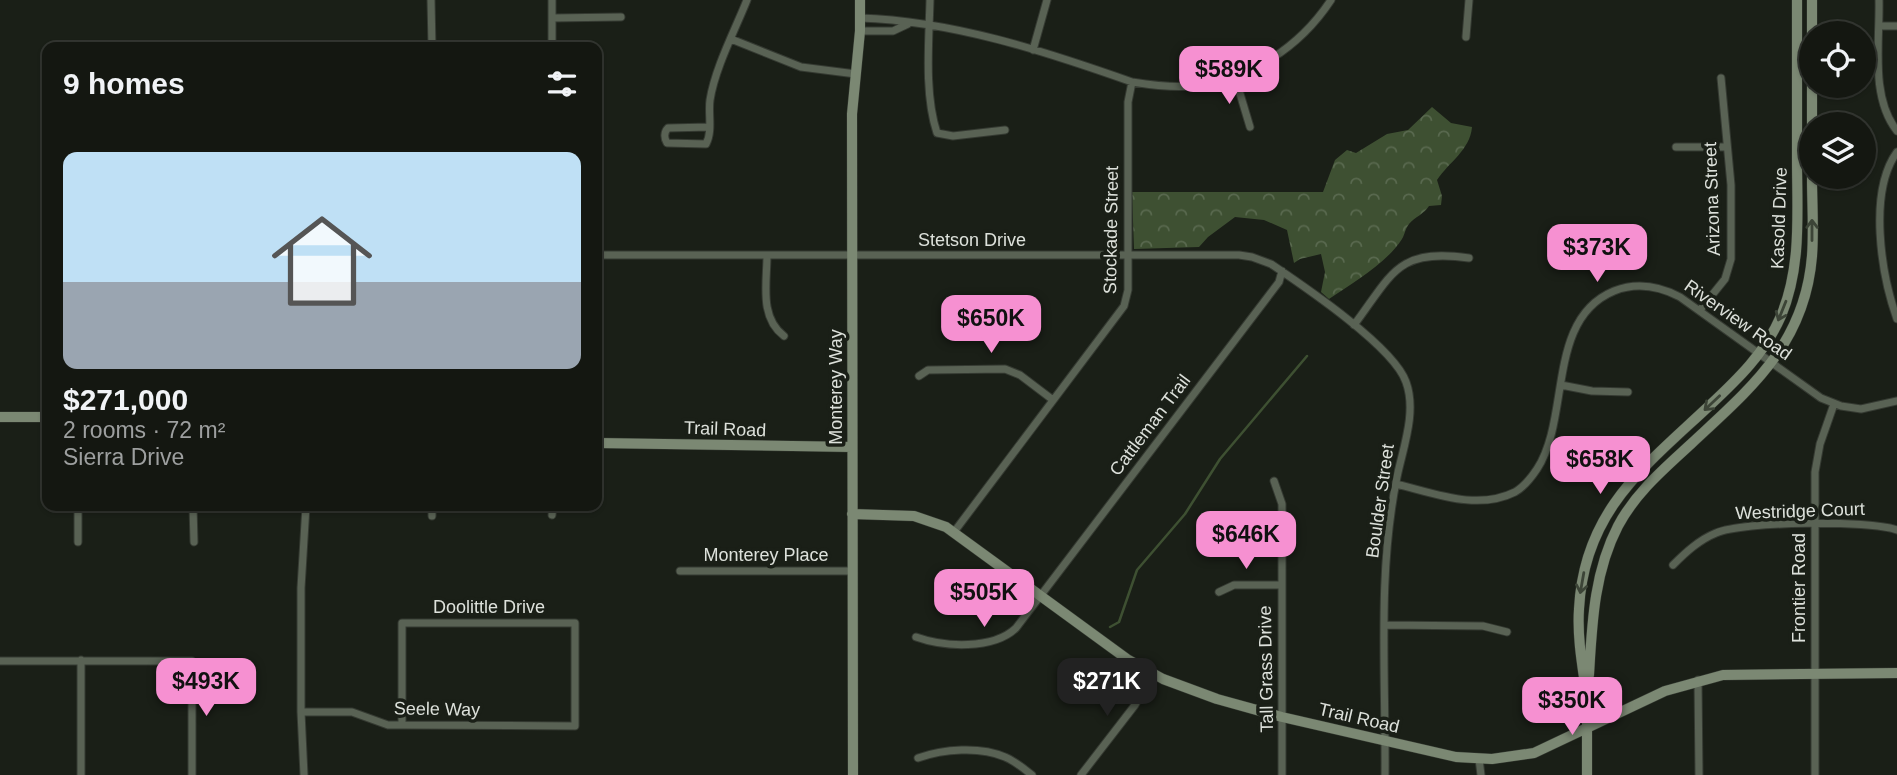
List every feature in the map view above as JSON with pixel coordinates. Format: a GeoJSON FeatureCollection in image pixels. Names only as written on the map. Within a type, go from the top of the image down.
{"type":"FeatureCollection","features":[{"type":"Feature","properties":{"kind":"street"},"geometry":{"type":"LineString","coordinates":[[432,0],[432,42]]}},
{"type":"Feature","properties":{"kind":"street"},"geometry":{"type":"LineString","coordinates":[[552,0],[552,42]]}},
{"type":"Feature","properties":{"kind":"street"},"geometry":{"type":"LineString","coordinates":[[709,127],[668,128],[665,139],[672,145],[702,145],[708,139],[709,127],[710,100],[747,0]]}},
{"type":"Feature","properties":{"kind":"street","name":"Monterey Way"},"geometry":{"type":"LineString","coordinates":[[853,775],[852,114],[860,32],[860,0]]}},
{"type":"Feature","properties":{"kind":"street"},"geometry":{"type":"LineString","coordinates":[[930,0],[931,99],[932,118],[937,133],[953,136],[1005,130]]}},
{"type":"Feature","properties":{"kind":"street"},"geometry":{"type":"LineString","coordinates":[[1034,50],[1047,0]]}},
{"type":"Feature","properties":{"kind":"street"},"geometry":{"type":"LineString","coordinates":[[860,18],[894,19],[908,24],[979,34],[1132,82],[1191,86],[1235,77],[1264,64],[1299,38],[1331,0]]}},
{"type":"Feature","properties":{"kind":"street"},"geometry":{"type":"LineString","coordinates":[[1466,37],[1469,0]]}},
{"type":"Feature","properties":{"kind":"street","name":"Kasold Drive"},"geometry":{"type":"LineString","coordinates":[[1587,698],[1579,609],[1582,580],[1598,530],[1627,485],[1646,464],[1747,370],[1775,329],[1786,304],[1796,262],[1797,0]]}},
{"type":"Feature","properties":{"kind":"street"},"geometry":{"type":"LineString","coordinates":[[1812,0],[1812,21]]}},
{"type":"Feature","properties":{"kind":"street"},"geometry":{"type":"LineString","coordinates":[[1880,0],[1881,97],[1886,115],[1897,131]]}},
{"type":"Feature","properties":{"kind":"street"},"geometry":{"type":"LineString","coordinates":[[552,18],[621,17]]}},
{"type":"Feature","properties":{"kind":"street"},"geometry":{"type":"LineString","coordinates":[[860,32],[893,31],[908,24]]}},
{"type":"Feature","properties":{"kind":"street"},"geometry":{"type":"LineString","coordinates":[[1880,26],[1897,26]]}},
{"type":"Feature","properties":{"kind":"street"},"geometry":{"type":"LineString","coordinates":[[731,39],[801,67],[856,74]]}},
{"type":"Feature","properties":{"kind":"street"},"geometry":{"type":"LineString","coordinates":[[1235,77],[1250,127]]}},
{"type":"Feature","properties":{"kind":"street","name":"Arizona Street"},"geometry":{"type":"LineString","coordinates":[[1700,310],[1725,279],[1731,259],[1731,186],[1721,78]]}},
{"type":"Feature","properties":{"kind":"street","name":"Stockade Street"},"geometry":{"type":"LineString","coordinates":[[954,532],[1124,306],[1128,290],[1128,102],[1132,82]]}},
{"type":"Feature","properties":{"kind":"street"},"geometry":{"type":"LineString","coordinates":[[1676,147],[1727,147]]}},
{"type":"Feature","properties":{"kind":"street"},"geometry":{"type":"LineString","coordinates":[[1897,152],[1885,172],[1880,196],[1883,251],[1890,295],[1897,318]]}},
{"type":"Feature","properties":{"kind":"street","name":"Kasold Drive"},"geometry":{"type":"LineString","coordinates":[[1587,775],[1587,698],[1600,572],[1618,526],[1634,500],[1746,393],[1772,363],[1788,338],[1809,279],[1812,189]]}},
{"type":"Feature","properties":{"kind":"street","name":"Stetson Drive"},"geometry":{"type":"LineString","coordinates":[[602,255],[1239,255],[1264,260],[1331,308]]}},
{"type":"Feature","properties":{"kind":"street"},"geometry":{"type":"LineString","coordinates":[[767,255],[766,308],[772,324],[784,336]]}},
{"type":"Feature","properties":{"kind":"street"},"geometry":{"type":"LineString","coordinates":[[1354,325],[1405,263],[1429,255],[1469,258]]}},
{"type":"Feature","properties":{"kind":"street","name":"Cattleman Trail"},"geometry":{"type":"LineString","coordinates":[[916,637],[935,643],[995,642],[1016,628],[1279,282],[1282,271]]}},
{"type":"Feature","properties":{"kind":"street","name":"Riverview Road"},"geometry":{"type":"LineString","coordinates":[[1396,484],[1475,501],[1503,497],[1522,488],[1547,452],[1570,341],[1578,322],[1590,307],[1607,294],[1633,286],[1656,287],[1680,297],[1810,391],[1834,404],[1861,409],[1897,401]]}},
{"type":"Feature","properties":{"kind":"street","name":"Boulder Street"},"geometry":{"type":"LineString","coordinates":[[1331,308],[1394,360],[1407,383],[1409,399],[1409,420],[1386,544],[1385,775]]}},
{"type":"Feature","properties":{"kind":"street"},"geometry":{"type":"LineString","coordinates":[[919,376],[928,370],[1005,369],[1020,375],[1053,401]]}},
{"type":"Feature","properties":{"kind":"street"},"geometry":{"type":"LineString","coordinates":[[1562,385],[1592,391],[1628,392]]}},
{"type":"Feature","properties":{"kind":"street","name":"Frontier Road"},"geometry":{"type":"LineString","coordinates":[[1815,775],[1817,458],[1834,404]]}},
{"type":"Feature","properties":{"kind":"street"},"geometry":{"type":"LineString","coordinates":[[0,417],[42,417]]}},
{"type":"Feature","properties":{"kind":"street","name":"Trail Road"},"geometry":{"type":"LineString","coordinates":[[602,443],[852,447]]}},
{"type":"Feature","properties":{"kind":"street","name":"Tall Grass Drive"},"geometry":{"type":"LineString","coordinates":[[1274,481],[1282,504],[1282,775]]}},
{"type":"Feature","properties":{"kind":"street"},"geometry":{"type":"LineString","coordinates":[[78,511],[78,542]]}},
{"type":"Feature","properties":{"kind":"street"},"geometry":{"type":"LineString","coordinates":[[193,511],[194,542]]}},
{"type":"Feature","properties":{"kind":"street"},"geometry":{"type":"LineString","coordinates":[[304,775],[301,712],[301,562],[306,511]]}},
{"type":"Feature","properties":{"kind":"street"},"geometry":{"type":"LineString","coordinates":[[432,511],[432,516]]}},
{"type":"Feature","properties":{"kind":"street","name":"Trail Road"},"geometry":{"type":"LineString","coordinates":[[852,514],[914,516],[935,522],[954,532],[1127,659],[1193,691],[1282,717],[1457,757],[1513,757],[1534,752],[1665,691],[1698,680],[1741,673],[1897,673]]}},
{"type":"Feature","properties":{"kind":"street","name":"Westridge Court"},"geometry":{"type":"LineString","coordinates":[[1673,565],[1703,540],[1727,529],[1753,525],[1875,525],[1897,530]]}},
{"type":"Feature","properties":{"kind":"street","name":"Monterey Place"},"geometry":{"type":"LineString","coordinates":[[680,571],[852,571]]}},
{"type":"Feature","properties":{"kind":"street"},"geometry":{"type":"LineString","coordinates":[[1219,592],[1234,585],[1280,585]]}},
{"type":"Feature","properties":{"kind":"street","name":"Doolittle Drive"},"geometry":{"type":"LineString","coordinates":[[402,725],[402,623],[575,623],[575,726]]}},
{"type":"Feature","properties":{"kind":"street"},"geometry":{"type":"LineString","coordinates":[[1385,625],[1483,626],[1507,632]]}},
{"type":"Feature","properties":{"kind":"street"},"geometry":{"type":"LineString","coordinates":[[81,660],[81,775]]}},
{"type":"Feature","properties":{"kind":"street"},"geometry":{"type":"LineString","coordinates":[[0,662],[192,661],[192,775]]}},
{"type":"Feature","properties":{"kind":"street"},"geometry":{"type":"LineString","coordinates":[[1081,775],[1135,705],[1152,673]]}},
{"type":"Feature","properties":{"kind":"street"},"geometry":{"type":"LineString","coordinates":[[1698,680],[1699,775]]}},
{"type":"Feature","properties":{"kind":"street","name":"Seele Way"},"geometry":{"type":"LineString","coordinates":[[301,712],[352,712],[388,725],[575,726]]}},
{"type":"Feature","properties":{"kind":"street"},"geometry":{"type":"LineString","coordinates":[[918,758],[934,752],[989,752],[1012,760],[1032,775]]}},
{"type":"Feature","properties":{"kind":"street"},"geometry":{"type":"LineString","coordinates":[[1479,759],[1481,775]]}},
{"type":"Feature","properties":{"kind":"green space"},"geometry":{"type":"Polygon","coordinates":[[[1432,107],[1451,123],[1472,127],[1463,149],[1437,180],[1442,196],[1441,205],[1429,206],[1409,224],[1402,239],[1387,257],[1329,299],[1321,292],[1325,272],[1321,254],[1294,263],[1287,230],[1264,220],[1235,217],[1199,247],[1134,249],[1132,192],[1323,192],[1335,160],[1347,150],[1356,153],[1387,134],[1408,130],[1432,107]]]}},
{"type":"Feature","properties":{"kind":"waterway"},"geometry":{"type":"LineString","coordinates":[[1110,627],[1119,622],[1137,570],[1185,514],[1220,459],[1307,356]]}}]}
